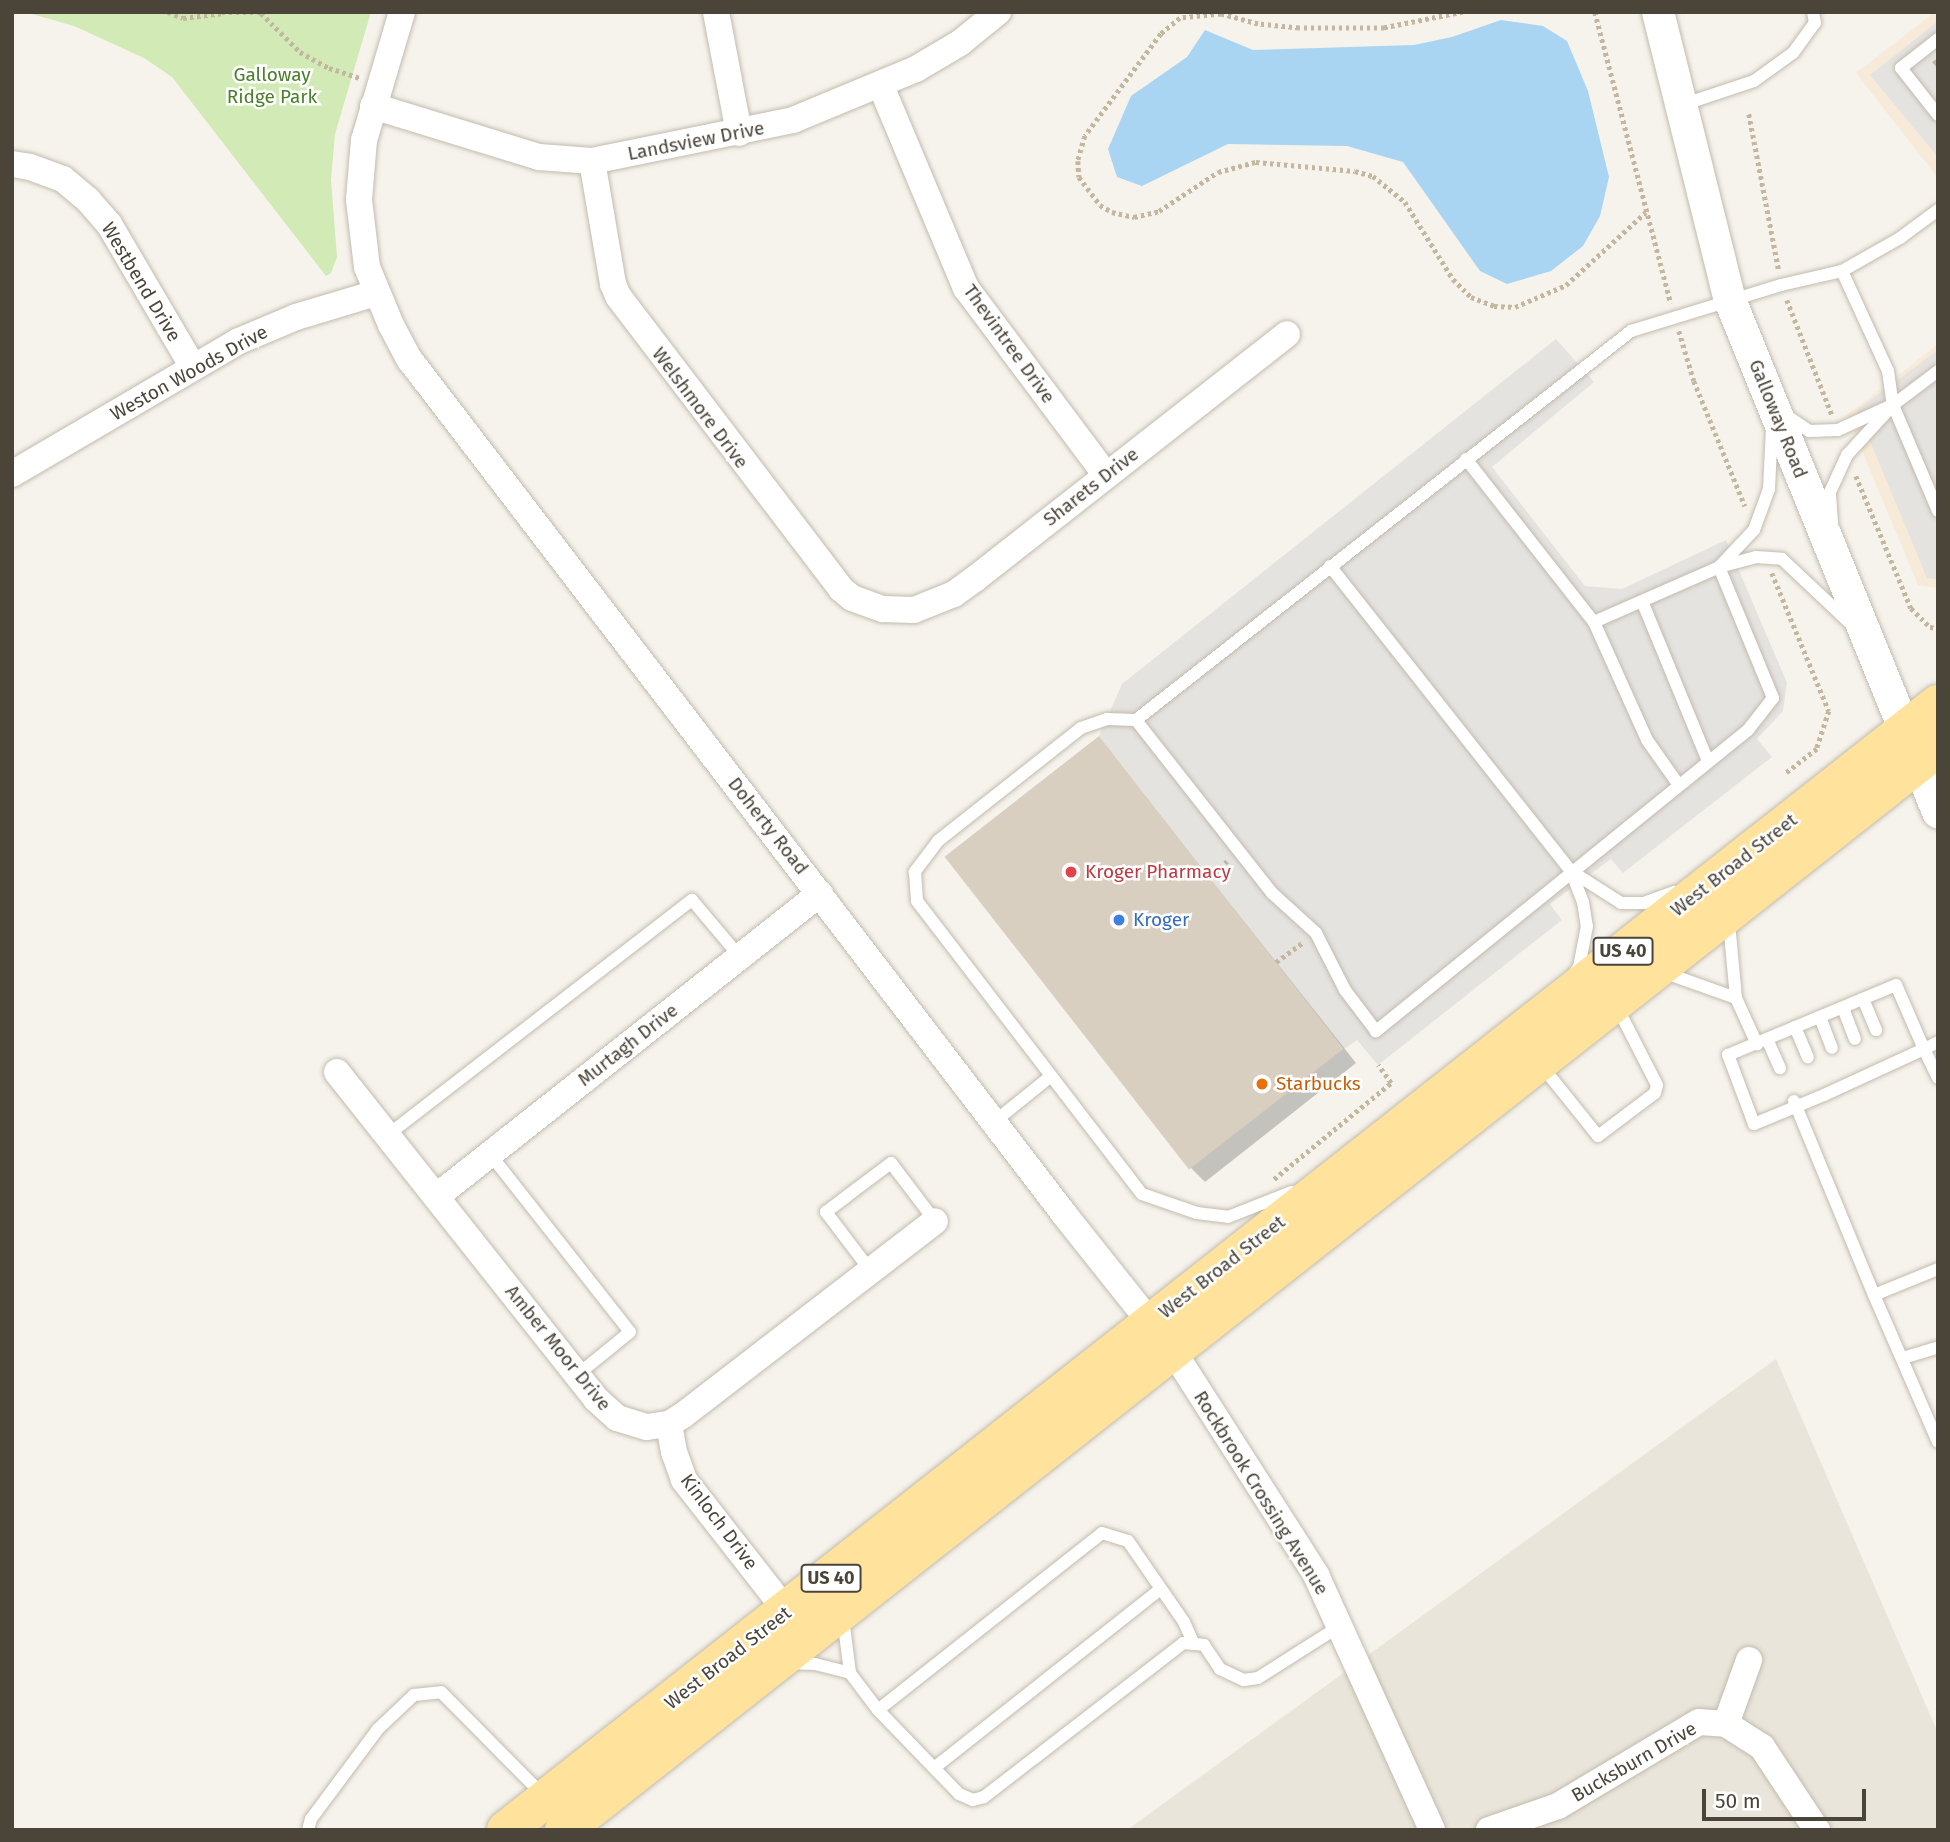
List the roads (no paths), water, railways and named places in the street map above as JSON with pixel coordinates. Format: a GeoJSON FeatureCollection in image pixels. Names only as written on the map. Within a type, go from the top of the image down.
{"type":"FeatureCollection","features":[{"type":"Feature","properties":{"kind":"main road","name":"West Broad Street"},"geometry":{"type":"LineString","coordinates":[[555,1814],[787,1612],[1539,1062],[1728,913],[1921,747],[1938,704]]}},
{"type":"Feature","properties":{"kind":"main road","name":"West Broad Street"},"geometry":{"type":"LineString","coordinates":[[506,1830],[555,1814],[775,1663],[842,1611],[1163,1337],[1383,1141],[1807,808],[1921,747]]}},
{"type":"Feature","properties":{"kind":"street","name":"Doherty Road"},"geometry":{"type":"LineString","coordinates":[[402,12],[364,140],[359,200],[367,267],[376,293],[410,359],[994,1122],[1163,1337]]}},
{"type":"Feature","properties":{"kind":"street"},"geometry":{"type":"LineString","coordinates":[[716,12],[739,133]]}},
{"type":"Feature","properties":{"kind":"street","name":"Landsview Drive"},"geometry":{"type":"LineString","coordinates":[[376,95],[539,157],[593,161],[793,120],[881,86],[960,43],[998,12]]}},
{"type":"Feature","properties":{"kind":"street","name":"Galloway Road"},"geometry":{"type":"LineString","coordinates":[[1658,12],[1730,300],[1870,642],[1921,747],[1938,812]]}},
{"type":"Feature","properties":{"kind":"street","name":"Thevintree Drive"},"geometry":{"type":"LineString","coordinates":[[881,86],[966,288],[1106,475]]}},
{"type":"Feature","properties":{"kind":"street","name":"Welshmore Drive"},"geometry":{"type":"LineString","coordinates":[[593,161],[606,247],[618,296],[841,589],[852,598],[883,610]]}},
{"type":"Feature","properties":{"kind":"street","name":"Westbend Drive"},"geometry":{"type":"LineString","coordinates":[[12,164],[30,167],[62,179],[88,200],[109,224],[193,367]]}},
{"type":"Feature","properties":{"kind":"street","name":"Weston Woods Drive"},"geometry":{"type":"LineString","coordinates":[[12,474],[239,341],[296,317],[376,293]]}},
{"type":"Feature","properties":{"kind":"street","name":"Sharets Drive"},"geometry":{"type":"LineString","coordinates":[[883,610],[914,610],[954,593],[1287,334]]}},
{"type":"Feature","properties":{"kind":"street","name":"Murtagh Drive"},"geometry":{"type":"LineString","coordinates":[[437,1196],[820,894]]}},
{"type":"Feature","properties":{"kind":"street","name":"Amber Moor Drive"},"geometry":{"type":"LineString","coordinates":[[337,1072],[389,1134],[596,1399],[617,1418],[647,1427],[669,1424]]}},
{"type":"Feature","properties":{"kind":"street"},"geometry":{"type":"LineString","coordinates":[[669,1424],[935,1221]]}},
{"type":"Feature","properties":{"kind":"street","name":"Rockbrook Crossing Avenue"},"geometry":{"type":"LineString","coordinates":[[1163,1337],[1316,1575],[1432,1830]]}},
{"type":"Feature","properties":{"kind":"street","name":"Kinloch Drive"},"geometry":{"type":"LineString","coordinates":[[669,1424],[674,1452],[684,1480],[787,1612]]}},
{"type":"Feature","properties":{"kind":"street"},"geometry":{"type":"LineString","coordinates":[[1749,1660],[1726,1724],[1762,1747],[1816,1830]]}},
{"type":"Feature","properties":{"kind":"street","name":"Bucksburn Drive"},"geometry":{"type":"LineString","coordinates":[[1489,1830],[1558,1806],[1699,1722],[1726,1724]]}},
{"type":"Feature","properties":{"kind":"lane"},"geometry":{"type":"LineString","coordinates":[[1682,105],[1755,80],[1793,53],[1815,23],[1813,12]]}},
{"type":"Feature","properties":{"kind":"lane"},"geometry":{"type":"LineString","coordinates":[[1938,39],[1901,68],[1938,114]]}},
{"type":"Feature","properties":{"kind":"lane"},"geometry":{"type":"LineString","coordinates":[[1383,1141],[1281,1198],[1228,1217],[1197,1213],[1142,1194],[917,901],[915,872],[938,841],[1081,728],[1107,719],[1136,720],[1630,331],[1781,285],[1842,271],[1900,238],[1938,210]]}},
{"type":"Feature","properties":{"kind":"lane"},"geometry":{"type":"LineString","coordinates":[[1842,271],[1888,371],[1893,405],[1938,511]]}},
{"type":"Feature","properties":{"kind":"lane"},"geometry":{"type":"LineString","coordinates":[[1835,558],[1830,492],[1847,456],[1893,405],[1938,371]]}},
{"type":"Feature","properties":{"kind":"lane"},"geometry":{"type":"LineString","coordinates":[[1772,405],[1809,431],[1838,430],[1893,405]]}},
{"type":"Feature","properties":{"kind":"lane"},"geometry":{"type":"LineString","coordinates":[[1719,567],[1754,530],[1769,489],[1772,405]]}},
{"type":"Feature","properties":{"kind":"lane"},"geometry":{"type":"LineString","coordinates":[[1466,459],[1594,622],[1647,740],[1678,784]]}},
{"type":"Feature","properties":{"kind":"lane"},"geometry":{"type":"LineString","coordinates":[[1594,622],[1719,567],[1756,557],[1782,559],[1870,642]]}},
{"type":"Feature","properties":{"kind":"lane"},"geometry":{"type":"LineString","coordinates":[[1330,566],[1571,871],[1583,902],[1587,926],[1579,967],[1547,1011]]}},
{"type":"Feature","properties":{"kind":"lane"},"geometry":{"type":"LineString","coordinates":[[1136,720],[1272,893],[1316,933],[1345,990],[1376,1031],[1748,730],[1773,698],[1719,567]]}},
{"type":"Feature","properties":{"kind":"lane"},"geometry":{"type":"LineString","coordinates":[[1642,601],[1708,761]]}},
{"type":"Feature","properties":{"kind":"lane"},"geometry":{"type":"LineString","coordinates":[[1767,819],[1807,808]]}},
{"type":"Feature","properties":{"kind":"lane"},"geometry":{"type":"LineString","coordinates":[[1571,871],[1621,903],[1644,903],[1678,891],[1698,875]]}},
{"type":"Feature","properties":{"kind":"lane"},"geometry":{"type":"LineString","coordinates":[[389,1134],[692,900],[740,957]]}},
{"type":"Feature","properties":{"kind":"lane"},"geometry":{"type":"LineString","coordinates":[[1728,913],[1736,998],[1780,1068]]}},
{"type":"Feature","properties":{"kind":"lane"},"geometry":{"type":"LineString","coordinates":[[1656,969],[1736,998]]}},
{"type":"Feature","properties":{"kind":"lane"},"geometry":{"type":"LineString","coordinates":[[1934,1045],[1845,1080],[1754,1124],[1728,1055],[1896,985],[1934,1045],[1938,1078]]}},
{"type":"Feature","properties":{"kind":"lane"},"geometry":{"type":"LineString","coordinates":[[1863,999],[1876,1030]]}},
{"type":"Feature","properties":{"kind":"lane"},"geometry":{"type":"LineString","coordinates":[[1539,1062],[1598,1136],[1644,1102],[1655,1093],[1657,1085],[1615,1002]]}},
{"type":"Feature","properties":{"kind":"lane"},"geometry":{"type":"LineString","coordinates":[[1843,1008],[1855,1039]]}},
{"type":"Feature","properties":{"kind":"lane"},"geometry":{"type":"LineString","coordinates":[[1820,1017],[1832,1048]]}},
{"type":"Feature","properties":{"kind":"lane"},"geometry":{"type":"LineString","coordinates":[[1795,1027],[1808,1057]]}},
{"type":"Feature","properties":{"kind":"lane"},"geometry":{"type":"LineString","coordinates":[[994,1122],[1051,1076]]}},
{"type":"Feature","properties":{"kind":"lane"},"geometry":{"type":"LineString","coordinates":[[1795,1102],[1874,1296],[1938,1441]]}},
{"type":"Feature","properties":{"kind":"lane"},"geometry":{"type":"LineString","coordinates":[[490,1154],[630,1332],[577,1375]]}},
{"type":"Feature","properties":{"kind":"lane"},"geometry":{"type":"LineString","coordinates":[[870,1270],[826,1212],[891,1163],[935,1221]]}},
{"type":"Feature","properties":{"kind":"lane"},"geometry":{"type":"LineString","coordinates":[[1874,1296],[1938,1269]]}},
{"type":"Feature","properties":{"kind":"lane"},"geometry":{"type":"LineString","coordinates":[[1903,1358],[1938,1347]]}},
{"type":"Feature","properties":{"kind":"lane"},"geometry":{"type":"LineString","coordinates":[[878,1710],[1102,1533],[1128,1541],[1184,1622],[1194,1644]]}},
{"type":"Feature","properties":{"kind":"lane"},"geometry":{"type":"LineString","coordinates":[[933,1768],[1161,1589]]}},
{"type":"Feature","properties":{"kind":"lane"},"geometry":{"type":"LineString","coordinates":[[842,1611],[850,1674],[878,1710],[933,1768],[959,1794],[973,1800],[984,1797],[1183,1643],[1204,1645],[1220,1669],[1244,1680],[1258,1678],[1340,1626]]}},
{"type":"Feature","properties":{"kind":"lane"},"geometry":{"type":"LineString","coordinates":[[775,1663],[815,1664],[850,1674]]}},
{"type":"Feature","properties":{"kind":"lane"},"geometry":{"type":"LineString","coordinates":[[308,1830],[311,1819],[378,1730],[414,1695],[441,1692],[555,1814]]}},
{"type":"Feature","properties":{"kind":"water"},"geometry":{"type":"Polygon","coordinates":[[[1501,20],[1543,26],[1567,41],[1588,91],[1609,177],[1600,216],[1583,246],[1551,271],[1507,284],[1480,271],[1403,162],[1347,146],[1228,144],[1142,186],[1117,177],[1108,149],[1131,96],[1187,57],[1205,30],[1253,50],[1414,45],[1452,37],[1501,20]]]}},
{"type":"Feature","properties":{"kind":"place","name":"Kroger Pharmacy"},"geometry":{"type":"Point","coordinates":[1071,872]}},
{"type":"Feature","properties":{"kind":"place","name":"Kroger"},"geometry":{"type":"Point","coordinates":[1119,920]}},
{"type":"Feature","properties":{"kind":"place","name":"Starbucks"},"geometry":{"type":"Point","coordinates":[1262,1084]}},
{"type":"Feature","properties":{"kind":"park label","name":"Galloway Ridge Park"},"geometry":{"type":"Point","coordinates":[272,86]}}]}
